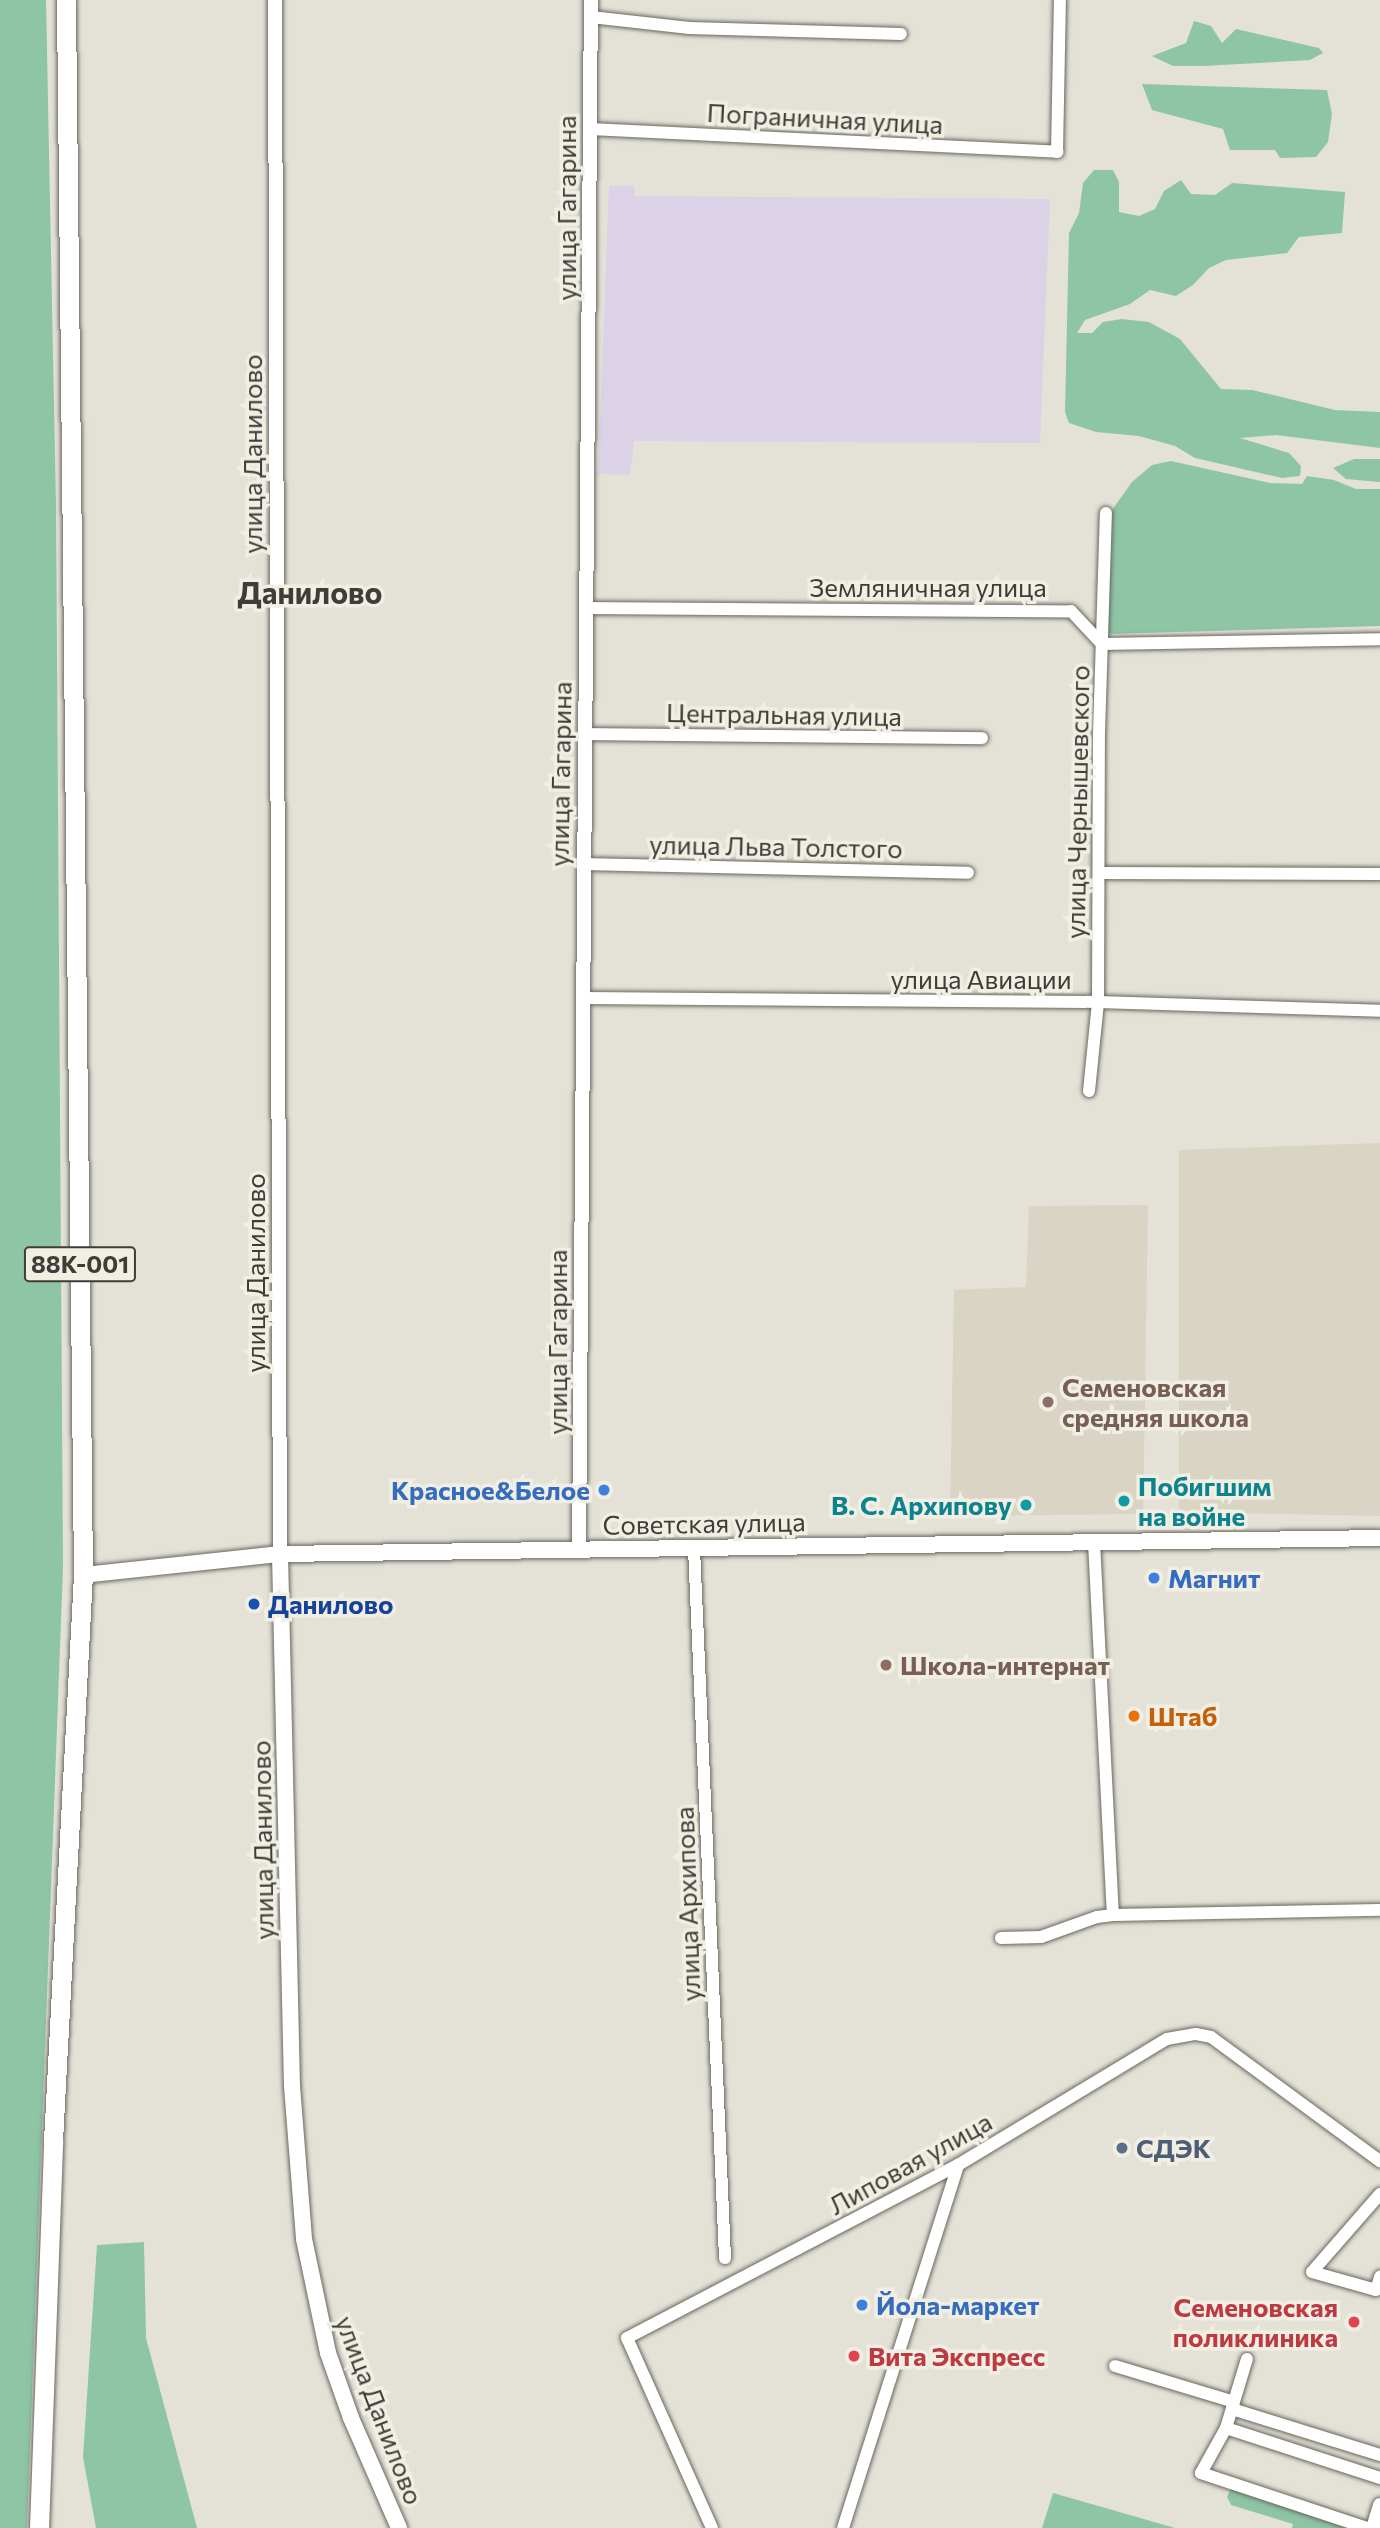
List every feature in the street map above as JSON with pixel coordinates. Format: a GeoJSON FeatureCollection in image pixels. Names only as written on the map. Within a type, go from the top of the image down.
{"type":"FeatureCollection","features":[{"type":"Feature","properties":{"kind":"main road","name":"88К-001"},"geometry":{"type":"LineString","coordinates":[[39,2528],[53,2141],[83,1575],[65,0]]}},
{"type":"Feature","properties":{"kind":"main road","name":"Советская улица"},"geometry":{"type":"LineString","coordinates":[[83,1575],[280,1554],[1380,1538]]}},
{"type":"Feature","properties":{"kind":"main road","name":"улица Данилово"},"geometry":{"type":"LineString","coordinates":[[280,1554],[292,2086],[304,2239],[328,2353],[351,2418],[400,2528]]}},
{"type":"Feature","properties":{"kind":"street","name":"улица Данилово"},"geometry":{"type":"LineString","coordinates":[[275,0],[280,1554]]}},
{"type":"Feature","properties":{"kind":"street","name":"улица Гагарина"},"geometry":{"type":"LineString","coordinates":[[579,1550],[591,0]]}},
{"type":"Feature","properties":{"kind":"street","name":"Пограничная улица"},"geometry":{"type":"LineString","coordinates":[[591,129],[1057,152],[1060,0]]}},
{"type":"Feature","properties":{"kind":"street"},"geometry":{"type":"LineString","coordinates":[[591,17],[702,29],[901,34]]}},
{"type":"Feature","properties":{"kind":"street","name":"улица Чернышевского"},"geometry":{"type":"LineString","coordinates":[[1088,1091],[1098,1002],[1099,733],[1105,513]]}},
{"type":"Feature","properties":{"kind":"street","name":"Земляничная улица"},"geometry":{"type":"LineString","coordinates":[[587,608],[1071,611],[1102,644]]}},
{"type":"Feature","properties":{"kind":"street"},"geometry":{"type":"LineString","coordinates":[[1102,644],[1380,639]]}},
{"type":"Feature","properties":{"kind":"street","name":"Центральная улица"},"geometry":{"type":"LineString","coordinates":[[585,734],[982,738]]}},
{"type":"Feature","properties":{"kind":"street","name":"улица Льва Толстого"},"geometry":{"type":"LineString","coordinates":[[583,864],[968,873]]}},
{"type":"Feature","properties":{"kind":"street"},"geometry":{"type":"LineString","coordinates":[[1100,873],[1380,874]]}},
{"type":"Feature","properties":{"kind":"street","name":"улица Авиации"},"geometry":{"type":"LineString","coordinates":[[582,998],[1098,1002],[1380,1011]]}},
{"type":"Feature","properties":{"kind":"street"},"geometry":{"type":"LineString","coordinates":[[1094,1542],[1113,1915]]}},
{"type":"Feature","properties":{"kind":"street","name":"улица Архипова"},"geometry":{"type":"LineString","coordinates":[[694,1548],[724,2258]]}},
{"type":"Feature","properties":{"kind":"street"},"geometry":{"type":"LineString","coordinates":[[1000,1938],[1041,1937],[1097,1917],[1113,1915],[1380,1910]]}},
{"type":"Feature","properties":{"kind":"street","name":"Липовая улица"},"geometry":{"type":"LineString","coordinates":[[712,2528],[627,2338],[958,2165],[1167,2039],[1196,2034],[1211,2037],[1380,2161]]}},
{"type":"Feature","properties":{"kind":"street"},"geometry":{"type":"LineString","coordinates":[[843,2528],[958,2165]]}},
{"type":"Feature","properties":{"kind":"street"},"geometry":{"type":"LineString","coordinates":[[1380,2194],[1312,2272],[1376,2290],[1380,2277]]}},
{"type":"Feature","properties":{"kind":"street"},"geometry":{"type":"LineString","coordinates":[[1247,2359],[1226,2428],[1201,2473],[1367,2528]]}},
{"type":"Feature","properties":{"kind":"street"},"geometry":{"type":"LineString","coordinates":[[1115,2366],[1380,2455]]}},
{"type":"Feature","properties":{"kind":"street"},"geometry":{"type":"LineString","coordinates":[[1226,2428],[1380,2478]]}},
{"type":"Feature","properties":{"kind":"street"},"geometry":{"type":"LineString","coordinates":[[1373,2528],[1380,2505]]}},
{"type":"Feature","properties":{"kind":"shaded area"},"geometry":{"type":"Polygon","coordinates":[[[634,185],[635,196],[1050,199],[1040,443],[634,441],[630,475],[598,474],[609,186],[634,185]]]}},
{"type":"Feature","properties":{"kind":"shaded area"},"geometry":{"type":"Polygon","coordinates":[[[1380,1143],[1380,1516],[1179,1512],[1179,1150],[1380,1143]]]}},
{"type":"Feature","properties":{"kind":"shaded area","name":"Семеновская средняя школа"},"geometry":{"type":"Polygon","coordinates":[[[1148,1205],[1143,1514],[950,1516],[954,1290],[1026,1287],[1029,1206],[1148,1205]]]}},
{"type":"Feature","properties":{"kind":"green space"},"geometry":{"type":"Polygon","coordinates":[[[0,0],[46,0],[56,506],[63,1567],[27,2528],[0,2528],[0,0]]]}},
{"type":"Feature","properties":{"kind":"green space"},"geometry":{"type":"Polygon","coordinates":[[[1194,21],[1211,26],[1222,43],[1236,29],[1319,48],[1323,53],[1310,60],[1203,66],[1173,66],[1152,56],[1186,43],[1194,21]]]}},
{"type":"Feature","properties":{"kind":"green space"},"geometry":{"type":"Polygon","coordinates":[[[1142,84],[1327,90],[1332,114],[1328,142],[1316,157],[1280,158],[1275,150],[1230,150],[1223,129],[1152,110],[1142,84]]]}},
{"type":"Feature","properties":{"kind":"green space"},"geometry":{"type":"Polygon","coordinates":[[[1094,170],[1113,170],[1119,182],[1119,212],[1139,216],[1155,209],[1164,191],[1181,180],[1191,194],[1215,195],[1232,183],[1345,192],[1342,233],[1299,237],[1287,253],[1226,260],[1209,268],[1193,285],[1176,296],[1150,290],[1130,304],[1085,320],[1077,333],[1092,333],[1103,322],[1122,319],[1149,322],[1180,339],[1221,389],[1252,390],[1335,410],[1380,412],[1380,448],[1276,435],[1240,438],[1289,453],[1301,466],[1300,476],[1282,478],[1195,458],[1175,446],[1139,436],[1096,432],[1069,423],[1065,412],[1069,233],[1079,213],[1083,183],[1094,170]]]}},
{"type":"Feature","properties":{"kind":"green space"},"geometry":{"type":"Polygon","coordinates":[[[1354,459],[1380,459],[1380,482],[1346,479],[1333,468],[1354,459]]]}},
{"type":"Feature","properties":{"kind":"green space"},"geometry":{"type":"Polygon","coordinates":[[[1171,461],[1270,483],[1302,484],[1307,476],[1334,480],[1356,489],[1380,489],[1380,626],[1107,634],[1112,510],[1132,482],[1152,465],[1171,461]]]}},
{"type":"Feature","properties":{"kind":"green space"},"geometry":{"type":"Polygon","coordinates":[[[144,2242],[146,2338],[197,2528],[96,2528],[83,2457],[97,2245],[144,2242]]]}},
{"type":"Feature","properties":{"kind":"green space"},"geometry":{"type":"Polygon","coordinates":[[[1231,2488],[1349,2528],[1292,2528],[1293,2524],[1231,2505],[1227,2497],[1231,2488]]]}},
{"type":"Feature","properties":{"kind":"green space"},"geometry":{"type":"Polygon","coordinates":[[[1053,2493],[1175,2528],[1042,2528],[1053,2493]]]}},
{"type":"Feature","properties":{"kind":"place","name":"Семеновская средняя школа"},"geometry":{"type":"Point","coordinates":[1048,1402]}},
{"type":"Feature","properties":{"kind":"place","name":"Красное&Белое"},"geometry":{"type":"Point","coordinates":[604,1490]}},
{"type":"Feature","properties":{"kind":"place","name":"Побигшим на войне"},"geometry":{"type":"Point","coordinates":[1124,1501]}},
{"type":"Feature","properties":{"kind":"place","name":"В. С. Архипову"},"geometry":{"type":"Point","coordinates":[1026,1505]}},
{"type":"Feature","properties":{"kind":"place","name":"Магнит"},"geometry":{"type":"Point","coordinates":[1154,1578]}},
{"type":"Feature","properties":{"kind":"place","name":"Данилово"},"geometry":{"type":"Point","coordinates":[254,1604]}},
{"type":"Feature","properties":{"kind":"place","name":"Школа-интернат"},"geometry":{"type":"Point","coordinates":[886,1665]}},
{"type":"Feature","properties":{"kind":"place","name":"Штаб"},"geometry":{"type":"Point","coordinates":[1134,1716]}},
{"type":"Feature","properties":{"kind":"place","name":"СДЭК"},"geometry":{"type":"Point","coordinates":[1122,2148]}},
{"type":"Feature","properties":{"kind":"place","name":"Йола-маркет"},"geometry":{"type":"Point","coordinates":[862,2305]}},
{"type":"Feature","properties":{"kind":"place","name":"Семеновская поликлиника"},"geometry":{"type":"Point","coordinates":[1354,2322]}},
{"type":"Feature","properties":{"kind":"place","name":"Вита Экспресс"},"geometry":{"type":"Point","coordinates":[854,2356]}},
{"type":"Feature","properties":{"kind":"district","name":"Данилово"},"geometry":{"type":"Point","coordinates":[310,592]}}]}
